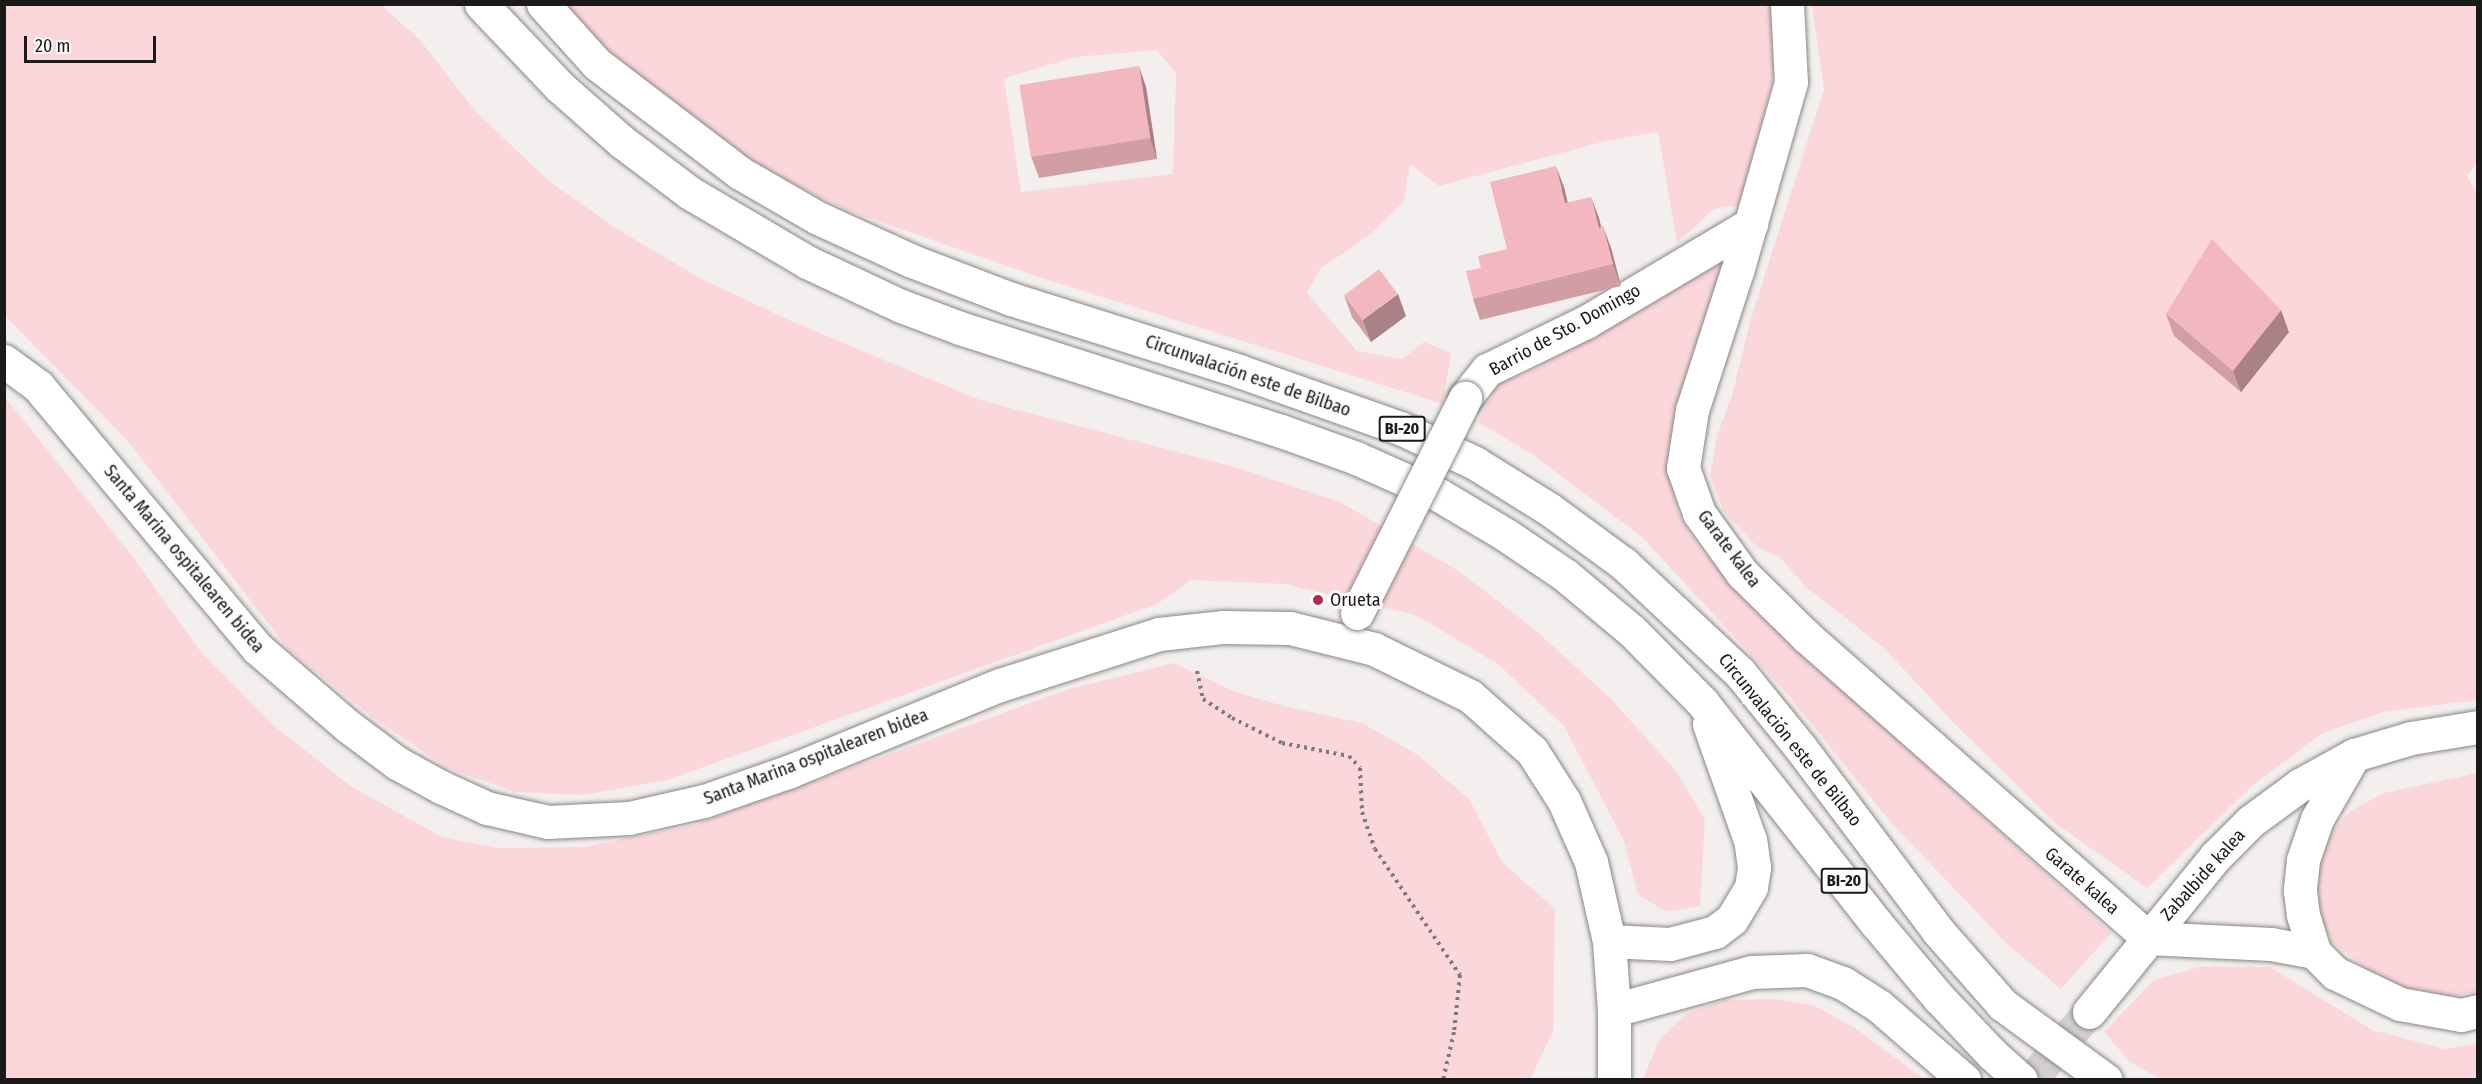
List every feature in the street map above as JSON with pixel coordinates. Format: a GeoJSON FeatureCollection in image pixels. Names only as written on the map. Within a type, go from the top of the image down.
{"type":"FeatureCollection","features":[{"type":"Feature","properties":{"kind":"main road","name":"BI-20"},"geometry":{"type":"LineString","coordinates":[[481,4],[551,79],[621,141],[690,193],[807,262],[901,306],[1023,350],[1281,431],[1356,458],[1439,495],[1506,535],[1565,575],[1632,631],[1702,702],[1876,923],[1939,998],[1992,1054],[2021,1080]]}},
{"type":"Feature","properties":{"kind":"main road","name":"Circunvalación este de Bilbao"},"geometry":{"type":"LineString","coordinates":[[543,4],[597,64],[740,173],[818,218],[912,261],[1011,299],[1239,371],[1400,428],[1475,463],[1549,508],[1624,564],[1690,623],[1740,673],[1800,747],[1938,931],[2003,1005],[2106,1080]]}},
{"type":"Feature","properties":{"kind":"main road","name":"Garate kalea"},"geometry":{"type":"LineString","coordinates":[[1787,4],[1791,82],[1751,224],[1692,410],[1683,468],[1699,513],[1742,573],[1807,637],[2148,938]]}},
{"type":"Feature","properties":{"kind":"main road","name":"Barrio de Sto. Domingo"},"geometry":{"type":"LineString","coordinates":[[1350,627],[1465,398],[1487,370],[1586,322],[1751,224]]}},
{"type":"Feature","properties":{"kind":"main road","name":"Santa Marina ospitalearen bidea"},"geometry":{"type":"LineString","coordinates":[[4,361],[38,386],[257,648],[349,727],[397,763],[441,788],[487,808],[548,822],[629,818],[704,801],[790,771],[1000,686],[1159,634],[1222,627],[1350,627],[1374,649],[1470,696],[1532,751],[1564,801],[1591,862],[1609,941]]}},
{"type":"Feature","properties":{"kind":"main road"},"geometry":{"type":"LineString","coordinates":[[1609,941],[1670,944],[1715,932],[1732,919],[1751,886],[1754,867],[1750,840],[1702,702]]}},
{"type":"Feature","properties":{"kind":"main road","name":"Zabalbide kalea"},"geometry":{"type":"LineString","coordinates":[[2089,1012],[2216,857],[2251,822],[2300,785],[2354,756],[2411,738],[2478,728]]}},
{"type":"Feature","properties":{"kind":"main road"},"geometry":{"type":"LineString","coordinates":[[2354,756],[2317,819],[2303,860],[2301,899],[2314,952],[2335,973],[2400,1004],[2461,1015],[2478,1011]]}},
{"type":"Feature","properties":{"kind":"main road"},"geometry":{"type":"LineString","coordinates":[[2148,938],[2271,944],[2314,952]]}},
{"type":"Feature","properties":{"kind":"main road"},"geometry":{"type":"LineString","coordinates":[[1609,941],[1618,954],[1627,986],[1652,999]]}},
{"type":"Feature","properties":{"kind":"main road"},"geometry":{"type":"LineString","coordinates":[[1609,941],[1614,1010],[1614,1080]]}},
{"type":"Feature","properties":{"kind":"main road"},"geometry":{"type":"LineString","coordinates":[[1614,1010],[1752,972],[1807,970],[1843,983],[1879,1006],[1964,1080]]}},
{"type":"Feature","properties":{"kind":"path"},"geometry":{"type":"LineString","coordinates":[[1189,631],[1203,699],[1232,718],[1282,743],[1349,756],[1359,768],[1362,812],[1375,849],[1460,975],[1454,1032],[1443,1080]]}},
{"type":"Feature","properties":{"kind":"shaded area"},"geometry":{"type":"Polygon","coordinates":[[[4,5],[381,5],[420,40],[476,112],[549,181],[617,229],[700,278],[793,322],[980,400],[1238,468],[1340,502],[1457,570],[1533,628],[1610,698],[1677,772],[1705,820],[1700,906],[1667,912],[1638,895],[1624,841],[1564,726],[1499,665],[1416,615],[1284,584],[1191,580],[1157,604],[667,780],[584,795],[515,792],[447,768],[372,717],[287,648],[128,441],[5,316],[4,5]]]}},
{"type":"Feature","properties":{"kind":"shaded area"},"geometry":{"type":"Polygon","coordinates":[[[564,5],[1770,5],[1777,64],[1739,205],[1714,209],[1677,243],[1658,132],[1606,141],[1439,186],[1410,164],[1404,201],[1372,233],[1320,269],[1307,293],[1357,351],[1402,359],[1424,342],[1451,353],[1443,404],[1039,277],[846,210],[757,166],[674,106],[602,47],[564,5]],[[1157,50],[1076,57],[1004,78],[1021,192],[1173,174],[1176,73],[1157,50]]]}},
{"type":"Feature","properties":{"kind":"shaded area"},"geometry":{"type":"Polygon","coordinates":[[[1812,5],[2477,5],[2477,163],[2467,176],[2478,195],[2477,700],[2383,712],[2321,734],[2253,785],[2147,888],[2055,823],[1950,719],[1884,648],[1805,586],[1780,557],[1758,548],[1724,512],[1710,477],[1717,435],[1732,396],[1750,322],[1824,89],[1812,5]]]}},
{"type":"Feature","properties":{"kind":"shaded area"},"geometry":{"type":"Polygon","coordinates":[[[1730,254],[1668,466],[1679,516],[1704,553],[1765,620],[2111,933],[2061,989],[2005,942],[1889,820],[1788,695],[1643,538],[1532,454],[1478,422],[1497,383],[1524,375],[1730,254]]]}},
{"type":"Feature","properties":{"kind":"shaded area"},"geometry":{"type":"Polygon","coordinates":[[[4,396],[132,556],[201,652],[274,726],[352,787],[442,837],[498,848],[584,847],[694,825],[1069,689],[1174,663],[1233,691],[1287,707],[1362,723],[1418,755],[1469,799],[1502,862],[1555,909],[1553,1031],[1530,1080],[5,1079],[4,396]]]}},
{"type":"Feature","properties":{"kind":"shaded area"},"geometry":{"type":"Polygon","coordinates":[[[2477,773],[2477,992],[2448,996],[2409,991],[2366,968],[2332,942],[2315,902],[2318,869],[2327,837],[2350,811],[2384,793],[2477,773]]]}},
{"type":"Feature","properties":{"kind":"shaded area"},"geometry":{"type":"Polygon","coordinates":[[[2203,966],[2270,967],[2372,1030],[2445,1049],[2477,1044],[2477,1079],[2161,1079],[2130,1062],[2104,1032],[2154,980],[2203,966]]]}},
{"type":"Feature","properties":{"kind":"shaded area"},"geometry":{"type":"Polygon","coordinates":[[[1774,999],[1813,1005],[1855,1028],[1924,1079],[1643,1079],[1659,1040],[1686,1014],[1725,1000],[1774,999]]]}},
{"type":"Feature","properties":{"kind":"building"},"geometry":{"type":"Polygon","coordinates":[[[1139,66],[1150,138],[1031,157],[1019,85],[1139,66]]]}},
{"type":"Feature","properties":{"kind":"building"},"geometry":{"type":"Polygon","coordinates":[[[1556,166],[1565,203],[1591,197],[1599,228],[1603,226],[1613,264],[1473,299],[1466,271],[1481,268],[1478,256],[1507,249],[1490,182],[1556,166]]]}},
{"type":"Feature","properties":{"kind":"building"},"geometry":{"type":"Polygon","coordinates":[[[2212,239],[2281,310],[2233,371],[2166,314],[2212,239]]]}},
{"type":"Feature","properties":{"kind":"building"},"geometry":{"type":"Polygon","coordinates":[[[1379,269],[1398,294],[1363,320],[1344,295],[1379,269]]]}},
{"type":"Feature","properties":{"kind":"tunnel"},"geometry":{"type":"LineString","coordinates":[[2031,1080],[2089,1012]]}},
{"type":"Feature","properties":{"kind":"place","name":"Orueta"},"geometry":{"type":"Point","coordinates":[1318,600]}}]}
